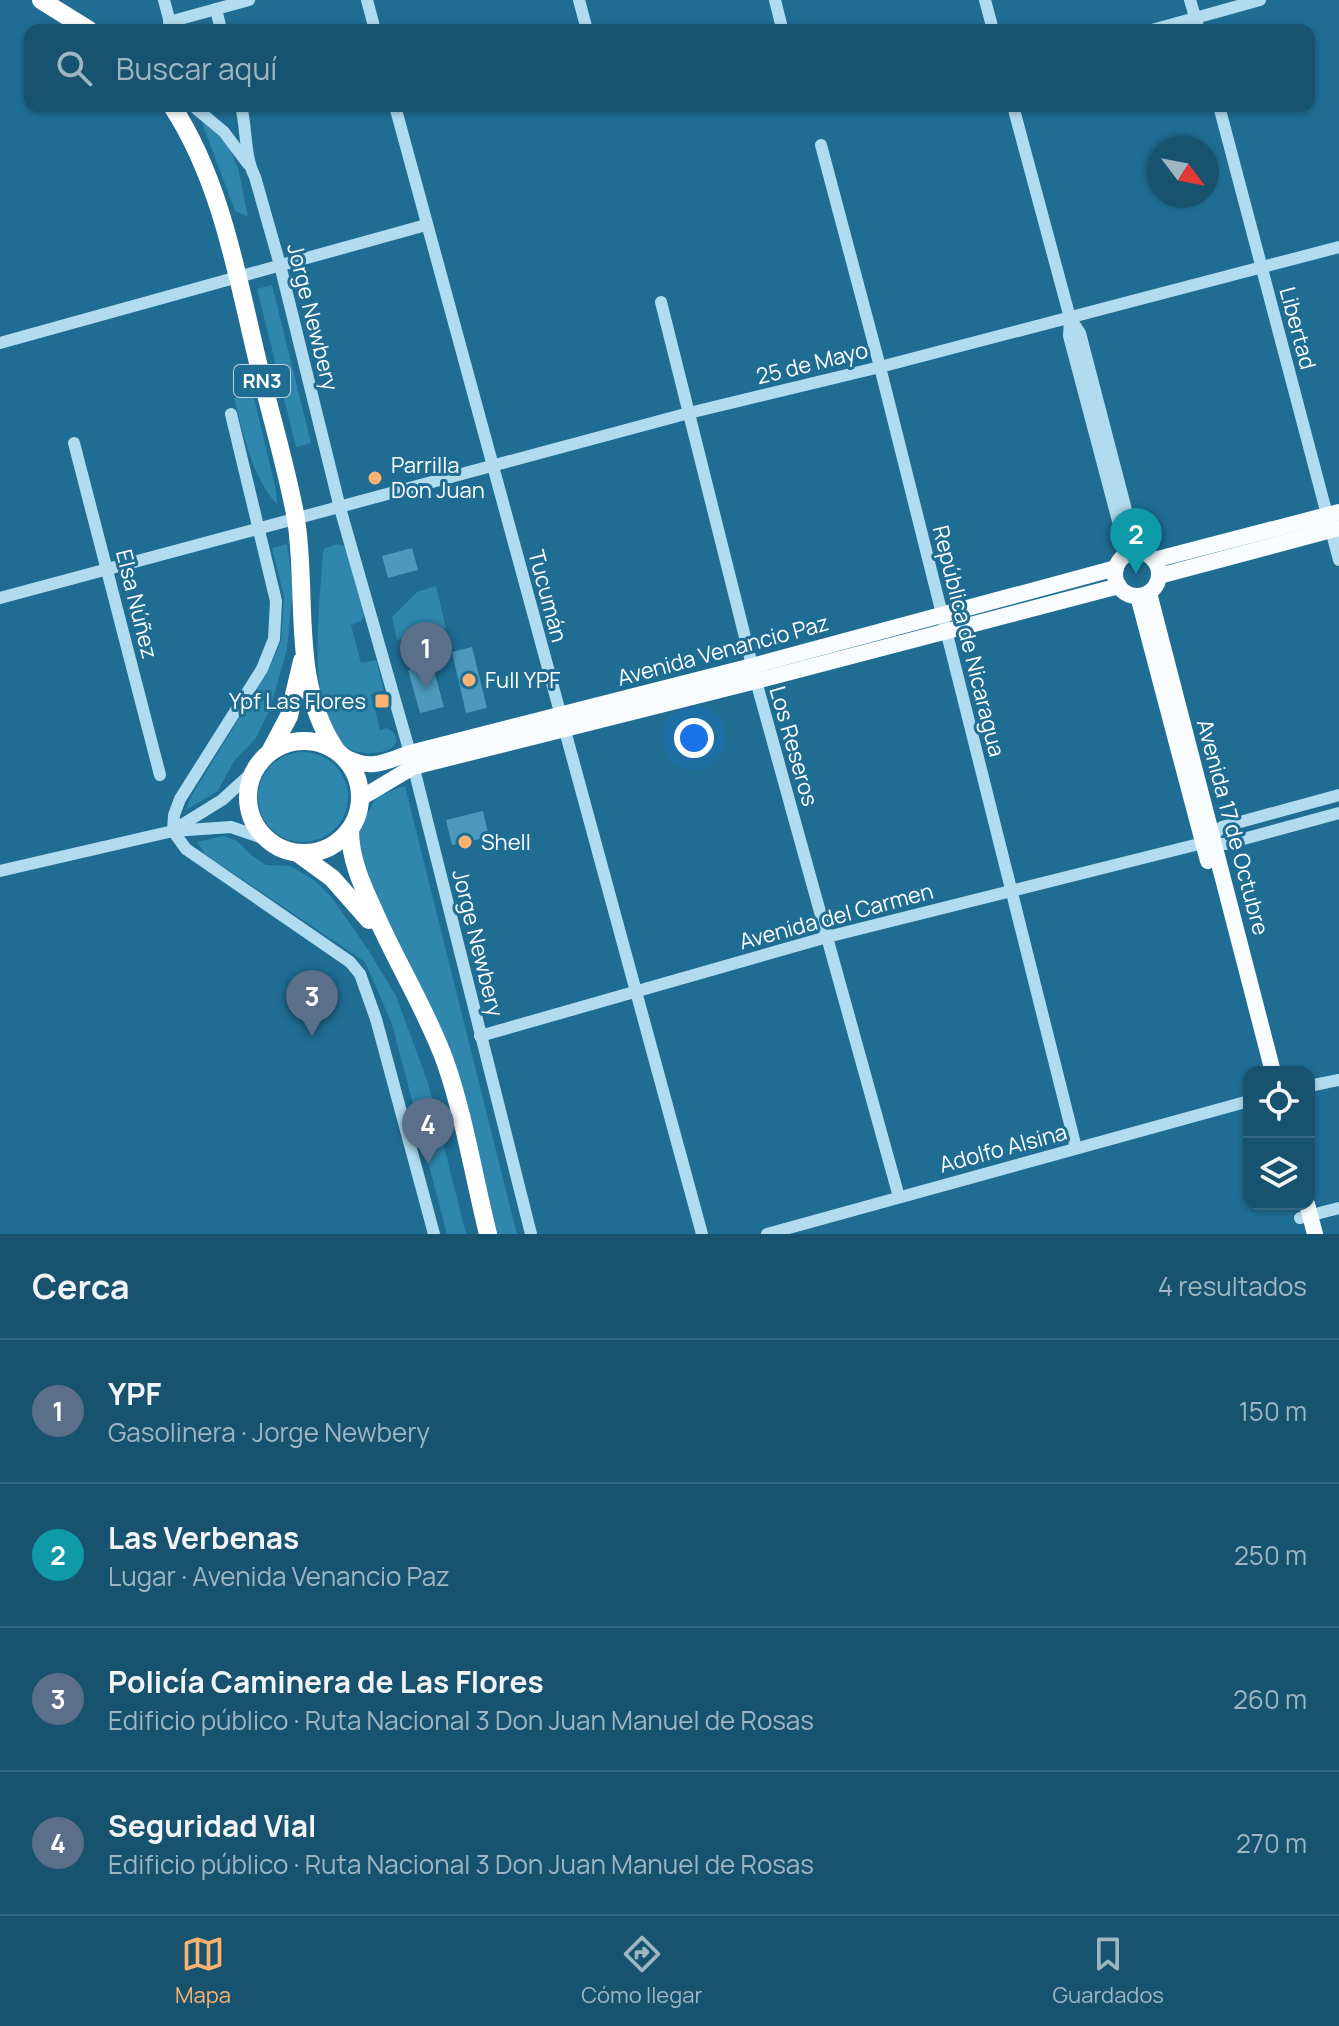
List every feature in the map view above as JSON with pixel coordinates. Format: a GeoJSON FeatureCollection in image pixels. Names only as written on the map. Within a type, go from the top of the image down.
{"type":"FeatureCollection","features":[{"type":"Feature","properties":{"kind":"highway"},"geometry":{"type":"LineString","coordinates":[[41,0],[79,24]]}},
{"type":"Feature","properties":{"kind":"highway","name":"RN3"},"geometry":{"type":"LineString","coordinates":[[185,112],[237,279],[296,520],[304,655],[320,721],[324,733],[356,775],[361,798]]}},
{"type":"Feature","properties":{"kind":"highway","name":"RN3"},"geometry":{"type":"LineString","coordinates":[[254,771],[269,752],[289,716],[304,655]]}},
{"type":"Feature","properties":{"kind":"highway"},"geometry":{"type":"LineString","coordinates":[[269,752],[285,744],[302,741],[320,743],[340,753]]}},
{"type":"Feature","properties":{"kind":"highway"},"geometry":{"type":"LineString","coordinates":[[254,771],[247,800],[256,828],[281,849],[299,854],[332,878],[356,903],[392,953]]}},
{"type":"Feature","properties":{"kind":"highway"},"geometry":{"type":"LineString","coordinates":[[299,854],[328,849],[350,830],[358,815],[361,798]]}},
{"type":"Feature","properties":{"kind":"highway"},"geometry":{"type":"LineString","coordinates":[[350,830],[350,850],[358,875],[446,1064],[488,1234]]}},
{"type":"Feature","properties":{"kind":"main road"},"geometry":{"type":"LineString","coordinates":[[1156,568],[1156,586],[1143,594],[1127,594],[1119,586],[1116,568],[1132,553],[1156,568],[1334,521]]}},
{"type":"Feature","properties":{"kind":"main road","name":"Avenida Venancio Paz"},"geometry":{"type":"LineString","coordinates":[[340,753],[367,766],[411,760],[944,623],[1116,568]]}},
{"type":"Feature","properties":{"kind":"main road","name":"Avenida Venancio Paz"},"geometry":{"type":"LineString","coordinates":[[944,623],[1119,586]]}},
{"type":"Feature","properties":{"kind":"main road","name":"Avenida 17 de Octubre"},"geometry":{"type":"LineString","coordinates":[[1143,594],[1271,1066]]}},
{"type":"Feature","properties":{"kind":"main road","name":"Avenida Venancio Paz"},"geometry":{"type":"LineString","coordinates":[[361,798],[411,760]]}},
{"type":"Feature","properties":{"kind":"main road","name":"Avenida 17 de Octubre"},"geometry":{"type":"LineString","coordinates":[[1210,841],[1262,1066]]}},
{"type":"Feature","properties":{"kind":"main road"},"geometry":{"type":"LineString","coordinates":[[1304,1215],[1315,1234]]}},
{"type":"Feature","properties":{"kind":"street"},"geometry":{"type":"LineString","coordinates":[[164,0],[170,24]]}},
{"type":"Feature","properties":{"kind":"street"},"geometry":{"type":"LineString","coordinates":[[175,24],[249,0]]}},
{"type":"Feature","properties":{"kind":"street"},"geometry":{"type":"LineString","coordinates":[[367,0],[373,24]]}},
{"type":"Feature","properties":{"kind":"street"},"geometry":{"type":"LineString","coordinates":[[579,0],[585,24]]}},
{"type":"Feature","properties":{"kind":"street"},"geometry":{"type":"LineString","coordinates":[[775,0],[781,24]]}},
{"type":"Feature","properties":{"kind":"street"},"geometry":{"type":"LineString","coordinates":[[985,0],[991,24]]}},
{"type":"Feature","properties":{"kind":"street"},"geometry":{"type":"LineString","coordinates":[[1190,0],[1197,24],[1260,0]]}},
{"type":"Feature","properties":{"kind":"street"},"geometry":{"type":"LineString","coordinates":[[216,9],[220,24]]}},
{"type":"Feature","properties":{"kind":"street"},"geometry":{"type":"LineString","coordinates":[[189,112],[224,132],[249,165]]}},
{"type":"Feature","properties":{"kind":"street","name":"Jorge Newbery"},"geometry":{"type":"LineString","coordinates":[[243,112],[247,125],[249,165],[280,265],[340,508],[411,760],[531,1234]]}},
{"type":"Feature","properties":{"kind":"street","name":"Tucumán"},"geometry":{"type":"LineString","coordinates":[[397,112],[702,1234]]}},
{"type":"Feature","properties":{"kind":"street"},"geometry":{"type":"LineString","coordinates":[[1015,112],[1070,318],[1080,333],[1132,553]]}},
{"type":"Feature","properties":{"kind":"street","name":"Libertad"},"geometry":{"type":"LineString","coordinates":[[1221,112],[1261,267],[1334,521],[1339,560]]}},
{"type":"Feature","properties":{"kind":"street","name":"República de Nicaragua"},"geometry":{"type":"LineString","coordinates":[[821,145],[880,367],[1076,1148]]}},
{"type":"Feature","properties":{"kind":"street"},"geometry":{"type":"LineString","coordinates":[[0,343],[426,225]]}},
{"type":"Feature","properties":{"kind":"street","name":"25 de Mayo"},"geometry":{"type":"LineString","coordinates":[[0,598],[689,413],[880,367],[1339,247]]}},
{"type":"Feature","properties":{"kind":"street","name":"Los Reseros"},"geometry":{"type":"LineString","coordinates":[[661,302],[754,674],[899,1197]]}},
{"type":"Feature","properties":{"kind":"street"},"geometry":{"type":"LineString","coordinates":[[231,414],[276,601],[274,639],[262,669],[180,799],[174,815],[173,831],[186,849],[350,962],[360,974],[376,1019],[434,1234]]}},
{"type":"Feature","properties":{"kind":"street","name":"Elsa Núñez"},"geometry":{"type":"LineString","coordinates":[[74,443],[160,775]]}},
{"type":"Feature","properties":{"kind":"street"},"geometry":{"type":"LineString","coordinates":[[173,831],[222,800],[254,771]]}},
{"type":"Feature","properties":{"kind":"street","name":"Avenida del Carmen"},"geometry":{"type":"LineString","coordinates":[[1210,841],[1222,827],[1339,795]]}},
{"type":"Feature","properties":{"kind":"street","name":"Avenida del Carmen"},"geometry":{"type":"LineString","coordinates":[[480,1036],[827,937],[1210,841],[1225,844],[1339,813]]}},
{"type":"Feature","properties":{"kind":"street"},"geometry":{"type":"LineString","coordinates":[[0,871],[173,831],[231,827],[266,839]]}},
{"type":"Feature","properties":{"kind":"street"},"geometry":{"type":"LineString","coordinates":[[1315,1085],[1339,1080]]}},
{"type":"Feature","properties":{"kind":"street","name":"Adolfo Alsina"},"geometry":{"type":"LineString","coordinates":[[767,1234],[1243,1103]]}},
{"type":"Feature","properties":{"kind":"street"},"geometry":{"type":"LineString","coordinates":[[1304,1215],[1339,1208]]}},
{"type":"Feature","properties":{"kind":"shaded area"},"geometry":{"type":"Polygon","coordinates":[[[201,120],[227,143],[238,168],[248,217],[235,211],[201,120]]]}},
{"type":"Feature","properties":{"kind":"shaded area"},"geometry":{"type":"Polygon","coordinates":[[[272,285],[311,443],[296,447],[257,289],[272,285]]]}},
{"type":"Feature","properties":{"kind":"shaded area"},"geometry":{"type":"Polygon","coordinates":[[[253,393],[277,504],[255,468],[234,398],[253,393]]]}},
{"type":"Feature","properties":{"kind":"shaded area"},"geometry":{"type":"Polygon","coordinates":[[[287,544],[293,587],[287,649],[270,709],[256,738],[234,761],[218,791],[186,810],[192,795],[267,673],[281,641],[284,597],[272,548],[287,544]]]}},
{"type":"Feature","properties":{"kind":"shaded area"},"geometry":{"type":"Polygon","coordinates":[[[338,544],[345,546],[364,615],[361,621],[351,625],[361,663],[376,660],[384,691],[371,694],[380,730],[387,728],[394,733],[397,741],[382,752],[370,753],[347,747],[332,729],[323,703],[318,670],[318,636],[323,552],[325,548],[338,544]]]}},
{"type":"Feature","properties":{"kind":"shaded area"},"geometry":{"type":"Polygon","coordinates":[[[436,586],[446,628],[397,640],[392,617],[417,592],[436,586]]]}},
{"type":"Feature","properties":{"kind":"shaded area"},"geometry":{"type":"Polygon","coordinates":[[[303,752],[320,756],[335,765],[344,780],[348,797],[344,814],[335,829],[320,838],[303,842],[286,838],[271,829],[262,814],[258,797],[262,780],[271,765],[286,756],[303,752]]]}},
{"type":"Feature","properties":{"kind":"shaded area"},"geometry":{"type":"Polygon","coordinates":[[[405,786],[517,1234],[496,1234],[457,1078],[373,893],[356,843],[360,827],[377,796],[405,786]]]}},
{"type":"Feature","properties":{"kind":"shaded area"},"geometry":{"type":"Polygon","coordinates":[[[224,836],[237,841],[266,865],[290,866],[314,880],[332,898],[367,948],[396,996],[428,1083],[466,1234],[447,1234],[392,1024],[365,962],[205,854],[197,842],[224,836]]]}},
{"type":"Feature","properties":{"kind":"building"},"geometry":{"type":"Polygon","coordinates":[[[412,548],[418,570],[388,578],[382,556],[412,548]]]}},
{"type":"Feature","properties":{"kind":"building","name":"Full YPF"},"geometry":{"type":"Polygon","coordinates":[[[472,647],[487,708],[466,713],[452,652],[472,647]]]}},
{"type":"Feature","properties":{"kind":"building"},"geometry":{"type":"Polygon","coordinates":[[[432,663],[444,707],[420,713],[408,670],[432,663]]]}},
{"type":"Feature","properties":{"kind":"building"},"geometry":{"type":"Polygon","coordinates":[[[483,811],[489,837],[452,845],[446,820],[483,811]]]}},
{"type":"Feature","properties":{"kind":"place","name":"Parrilla Don Juan"},"geometry":{"type":"Point","coordinates":[375,478]}},
{"type":"Feature","properties":{"kind":"place","name":"Las Verbenas"},"geometry":{"type":"Point","coordinates":[1136,574]}},
{"type":"Feature","properties":{"kind":"place","name":"Full YPF"},"geometry":{"type":"Point","coordinates":[469,680]}},
{"type":"Feature","properties":{"kind":"place","name":"YPF"},"geometry":{"type":"Point","coordinates":[426,688]}},
{"type":"Feature","properties":{"kind":"place","name":"Ypf Las Flores"},"geometry":{"type":"Point","coordinates":[382,701]}},
{"type":"Feature","properties":{"kind":"place","name":"Shell"},"geometry":{"type":"Point","coordinates":[465,842]}},
{"type":"Feature","properties":{"kind":"place","name":"Policía Caminera de Las Flores"},"geometry":{"type":"Point","coordinates":[312,1036]}},
{"type":"Feature","properties":{"kind":"place","name":"Seguridad Vial"},"geometry":{"type":"Point","coordinates":[428,1164]}}]}
